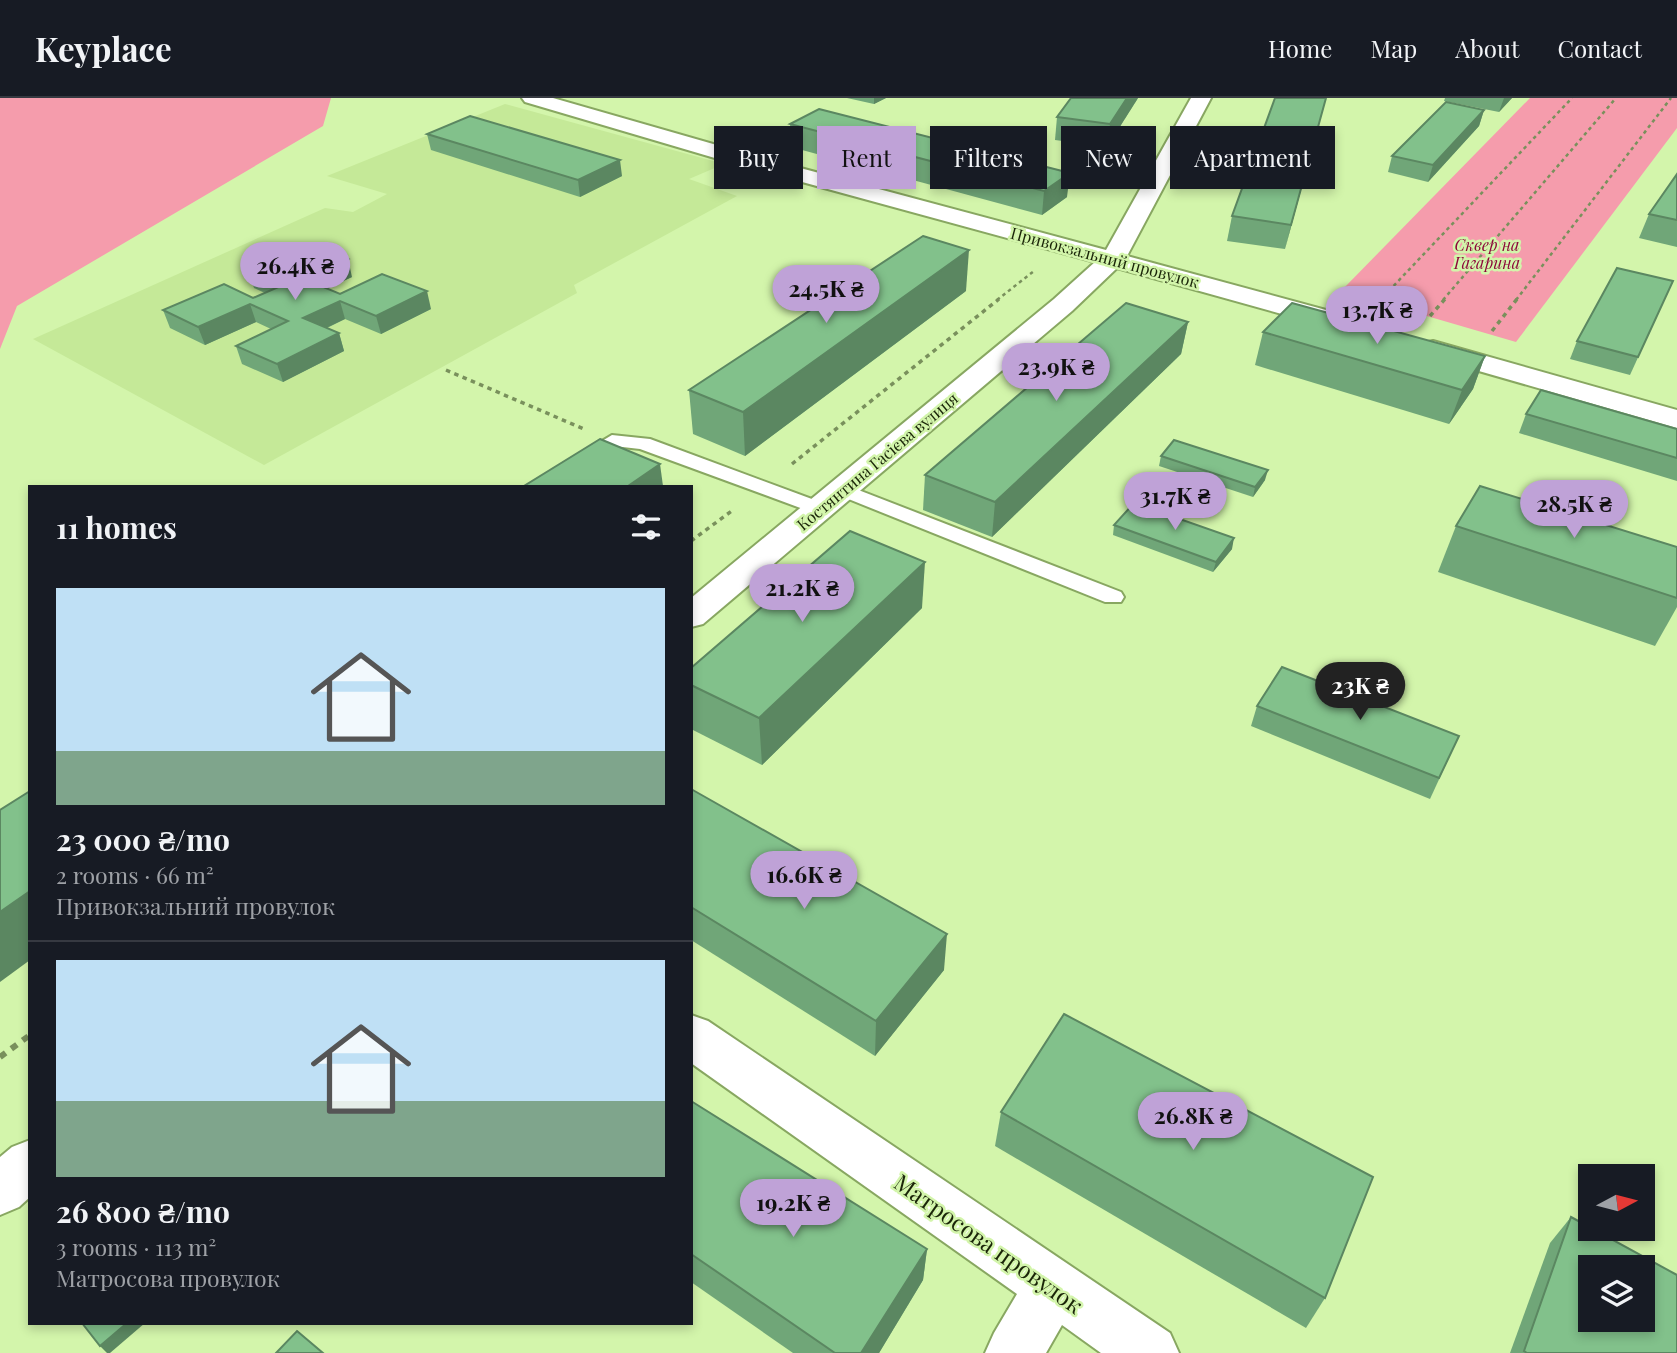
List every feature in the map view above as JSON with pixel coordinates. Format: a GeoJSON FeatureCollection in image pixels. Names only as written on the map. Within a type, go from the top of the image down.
{"type":"FeatureCollection","features":[{"type":"Feature","properties":{"kind":"street","name":"Привокзальний провулок"},"geometry":{"type":"LineString","coordinates":[[532,98],[722,155],[1114,258],[1359,328]]}},
{"type":"Feature","properties":{"kind":"street","name":"Костянтина Гасієва вулиця"},"geometry":{"type":"LineString","coordinates":[[693,613],[1063,305],[1114,258],[1201,98]]}},
{"type":"Feature","properties":{"kind":"street"},"geometry":{"type":"LineString","coordinates":[[1412,343],[1677,419]]}},
{"type":"Feature","properties":{"kind":"street","name":"Матросова провулок"},"geometry":{"type":"LineString","coordinates":[[693,1037],[1052,1288],[1150,1353]]}},
{"type":"Feature","properties":{"kind":"street"},"geometry":{"type":"LineString","coordinates":[[0,1147],[28,1161]]}},
{"type":"Feature","properties":{"kind":"street"},"geometry":{"type":"LineString","coordinates":[[0,1190],[28,1164]]}},
{"type":"Feature","properties":{"kind":"street"},"geometry":{"type":"LineString","coordinates":[[1014,1353],[1052,1288]]}},
{"type":"Feature","properties":{"kind":"lane"},"geometry":{"type":"LineString","coordinates":[[612,442],[643,443],[763,487],[832,499],[1113,597]]}},
{"type":"Feature","properties":{"kind":"path"},"geometry":{"type":"LineString","coordinates":[[1384,296],[1572,98]]}},
{"type":"Feature","properties":{"kind":"path"},"geometry":{"type":"LineString","coordinates":[[1430,316],[1616,98]]}},
{"type":"Feature","properties":{"kind":"path"},"geometry":{"type":"LineString","coordinates":[[1490,334],[1671,98]]}},
{"type":"Feature","properties":{"kind":"path"},"geometry":{"type":"LineString","coordinates":[[693,540],[763,487],[1065,246]]}},
{"type":"Feature","properties":{"kind":"path"},"geometry":{"type":"LineString","coordinates":[[446,370],[612,442]]}},
{"type":"Feature","properties":{"kind":"path"},"geometry":{"type":"LineString","coordinates":[[0,1057],[28,1036]]}},
{"type":"Feature","properties":{"kind":"shaded area"},"geometry":{"type":"Polygon","coordinates":[[[505,104],[714,161],[714,168],[689,179],[737,196],[574,285],[577,293],[264,465],[33,339],[325,208],[353,212],[387,194],[327,176],[505,104]]]}},
{"type":"Feature","properties":{"kind":"green space"},"geometry":{"type":"Polygon","coordinates":[[[0,98],[331,98],[323,126],[17,306],[0,349],[0,98]]]}},
{"type":"Feature","properties":{"kind":"green space","name":"Сквер на Гагарина"},"geometry":{"type":"Polygon","coordinates":[[[1530,98],[1677,98],[1677,128],[1516,342],[1341,291],[1530,98]]]}},
{"type":"Feature","properties":{"kind":"building"},"geometry":{"type":"Polygon","coordinates":[[[1071,98],[1127,98],[1110,124],[1057,117],[1071,98]]]}},
{"type":"Feature","properties":{"kind":"building"},"geometry":{"type":"Polygon","coordinates":[[[1275,98],[1326,98],[1318,126],[1265,126],[1275,98]]]}},
{"type":"Feature","properties":{"kind":"building"},"geometry":{"type":"Polygon","coordinates":[[[1446,102],[1484,110],[1433,165],[1392,156],[1446,102]]]}},
{"type":"Feature","properties":{"kind":"building"},"geometry":{"type":"Polygon","coordinates":[[[819,109],[886,126],[817,126],[817,131],[790,124],[819,109]]]}},
{"type":"Feature","properties":{"kind":"building"},"geometry":{"type":"Polygon","coordinates":[[[470,116],[620,160],[578,180],[427,134],[470,116]]]}},
{"type":"Feature","properties":{"kind":"building"},"geometry":{"type":"Polygon","coordinates":[[[916,134],[930,137],[930,161],[916,157],[916,134]]]}},
{"type":"Feature","properties":{"kind":"building"},"geometry":{"type":"Polygon","coordinates":[[[1047,167],[1061,171],[1061,179],[1047,189],[1047,167]]]}},
{"type":"Feature","properties":{"kind":"building"},"geometry":{"type":"Polygon","coordinates":[[[1677,174],[1677,220],[1649,214],[1677,174]]]}},
{"type":"Feature","properties":{"kind":"building"},"geometry":{"type":"Polygon","coordinates":[[[1242,189],[1301,189],[1291,225],[1232,216],[1242,189]]]}},
{"type":"Feature","properties":{"kind":"building"},"geometry":{"type":"Polygon","coordinates":[[[923,236],[969,250],[743,412],[689,390],[923,236]]]}},
{"type":"Feature","properties":{"kind":"building"},"geometry":{"type":"Polygon","coordinates":[[[309,244],[348,259],[304,279],[340,294],[382,274],[427,291],[376,316],[340,301],[303,318],[339,333],[277,364],[236,346],[288,321],[250,304],[198,327],[163,310],[224,284],[253,298],[283,285],[249,271],[309,244]]]}},
{"type":"Feature","properties":{"kind":"building"},"geometry":{"type":"Polygon","coordinates":[[[1617,268],[1673,281],[1638,357],[1577,341],[1617,268]]]}},
{"type":"Feature","properties":{"kind":"building"},"geometry":{"type":"Polygon","coordinates":[[[1126,303],[1188,322],[995,502],[925,475],[1126,303]]]}},
{"type":"Feature","properties":{"kind":"building"},"geometry":{"type":"Polygon","coordinates":[[[1292,303],[1485,356],[1462,390],[1263,332],[1292,303]]]}},
{"type":"Feature","properties":{"kind":"building"},"geometry":{"type":"Polygon","coordinates":[[[1541,390],[1677,429],[1677,458],[1526,414],[1541,390]]]}},
{"type":"Feature","properties":{"kind":"building"},"geometry":{"type":"Polygon","coordinates":[[[600,439],[660,464],[629,485],[526,485],[600,439]]]}},
{"type":"Feature","properties":{"kind":"building"},"geometry":{"type":"Polygon","coordinates":[[[1174,440],[1268,470],[1255,487],[1161,456],[1174,440]]]}},
{"type":"Feature","properties":{"kind":"building"},"geometry":{"type":"Polygon","coordinates":[[[1480,486],[1677,547],[1677,598],[1456,526],[1480,486]]]}},
{"type":"Feature","properties":{"kind":"building"},"geometry":{"type":"Polygon","coordinates":[[[1134,503],[1234,538],[1216,562],[1114,525],[1134,503]]]}},
{"type":"Feature","properties":{"kind":"building"},"geometry":{"type":"Polygon","coordinates":[[[850,531],[925,562],[759,718],[693,686],[693,666],[850,531]]]}},
{"type":"Feature","properties":{"kind":"building"},"geometry":{"type":"Polygon","coordinates":[[[1282,667],[1459,736],[1439,778],[1257,706],[1282,667]]]}},
{"type":"Feature","properties":{"kind":"building"},"geometry":{"type":"Polygon","coordinates":[[[693,790],[947,934],[876,1021],[693,908],[693,790]]]}},
{"type":"Feature","properties":{"kind":"building"},"geometry":{"type":"Polygon","coordinates":[[[28,792],[28,892],[0,912],[0,810],[28,792]]]}},
{"type":"Feature","properties":{"kind":"building"},"geometry":{"type":"Polygon","coordinates":[[[1064,1014],[1373,1177],[1325,1298],[1001,1112],[1064,1014]]]}},
{"type":"Feature","properties":{"kind":"building"},"geometry":{"type":"Polygon","coordinates":[[[693,1102],[927,1249],[861,1353],[835,1353],[693,1255],[693,1102]]]}},
{"type":"Feature","properties":{"kind":"building"},"geometry":{"type":"Polygon","coordinates":[[[1571,1217],[1578,1221],[1578,1241],[1615,1241],[1640,1255],[1578,1255],[1578,1332],[1655,1332],[1655,1263],[1677,1275],[1677,1353],[1524,1351],[1571,1217]]]}},
{"type":"Feature","properties":{"kind":"building"},"geometry":{"type":"Polygon","coordinates":[[[84,1325],[125,1325],[100,1346],[84,1325]]]}},
{"type":"Feature","properties":{"kind":"building"},"geometry":{"type":"Polygon","coordinates":[[[297,1331],[323,1353],[276,1353],[297,1331]]]}}]}
